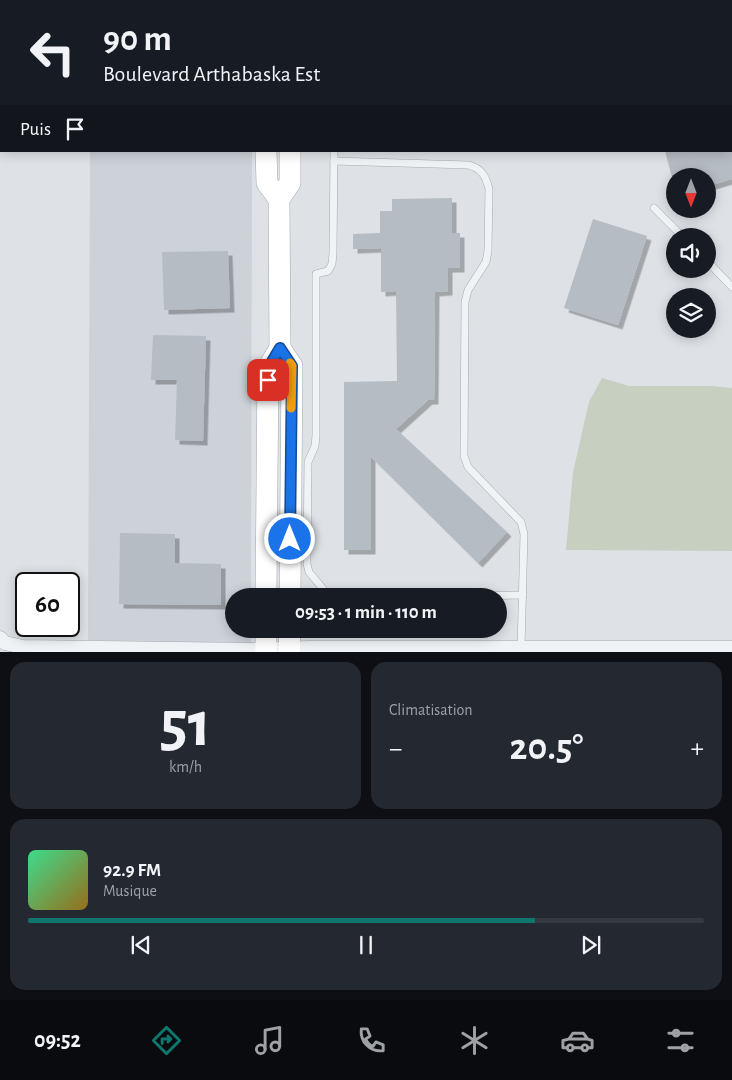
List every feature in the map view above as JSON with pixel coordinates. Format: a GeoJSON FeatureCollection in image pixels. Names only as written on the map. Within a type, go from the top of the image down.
{"type":"FeatureCollection","features":[{"type":"Feature","properties":{"kind":"main road"},"geometry":{"type":"LineString","coordinates":[[266,152],[266,183],[279,199]]}},
{"type":"Feature","properties":{"kind":"main road"},"geometry":{"type":"LineString","coordinates":[[266,588],[268,368],[280,348],[279,199],[290,182],[290,152]]}},
{"type":"Feature","properties":{"kind":"main road"},"geometry":{"type":"LineString","coordinates":[[280,348],[292,366],[290,588]]}},
{"type":"Feature","properties":{"kind":"main road"},"geometry":{"type":"LineString","coordinates":[[266,638],[266,651]]}},
{"type":"Feature","properties":{"kind":"street"},"geometry":{"type":"LineString","coordinates":[[0,638],[5,643],[24,647],[266,651],[289,643],[521,648],[732,648]]}},
{"type":"Feature","properties":{"kind":"lane"},"geometry":{"type":"LineString","coordinates":[[322,588],[309,572],[307,564],[308,462],[315,446],[316,436],[316,274],[328,271],[332,264],[334,152]]}},
{"type":"Feature","properties":{"kind":"lane"},"geometry":{"type":"LineString","coordinates":[[334,161],[468,165],[476,167],[487,180],[489,189],[488,251],[486,262],[468,290],[465,302],[464,456],[468,467],[521,522],[524,534],[521,648]]}},
{"type":"Feature","properties":{"kind":"lane"},"geometry":{"type":"LineString","coordinates":[[654,208],[674,228]]}},
{"type":"Feature","properties":{"kind":"lane"},"geometry":{"type":"LineString","coordinates":[[716,270],[732,287]]}},
{"type":"Feature","properties":{"kind":"lane"},"geometry":{"type":"LineString","coordinates":[[507,595],[523,595]]}},
{"type":"Feature","properties":{"kind":"shaded area"},"geometry":{"type":"Polygon","coordinates":[[[90,152],[252,152],[251,588],[225,588],[225,638],[251,638],[251,652],[88,652],[90,152]]]}},
{"type":"Feature","properties":{"kind":"green space"},"geometry":{"type":"Polygon","coordinates":[[[602,378],[629,386],[712,386],[732,388],[732,551],[566,550],[573,472],[589,402],[602,378]]]}},
{"type":"Feature","properties":{"kind":"building"},"geometry":{"type":"Polygon","coordinates":[[[665,152],[732,152],[732,179],[716,184],[716,168],[670,168],[665,152]]]}},
{"type":"Feature","properties":{"kind":"building"},"geometry":{"type":"Polygon","coordinates":[[[452,198],[452,233],[460,233],[460,268],[448,268],[448,291],[435,292],[434,400],[428,400],[396,429],[507,532],[478,563],[371,457],[371,550],[344,550],[344,382],[397,381],[396,291],[381,292],[381,248],[353,249],[353,234],[380,233],[380,211],[392,211],[392,199],[452,198]]]}},
{"type":"Feature","properties":{"kind":"building"},"geometry":{"type":"Polygon","coordinates":[[[593,219],[647,236],[618,325],[564,308],[593,219]]]}},
{"type":"Feature","properties":{"kind":"building"},"geometry":{"type":"Polygon","coordinates":[[[228,251],[230,308],[164,310],[162,252],[228,251]]]}},
{"type":"Feature","properties":{"kind":"building"},"geometry":{"type":"Polygon","coordinates":[[[153,335],[206,336],[203,441],[175,440],[177,380],[151,380],[153,335]]]}},
{"type":"Feature","properties":{"kind":"building"},"geometry":{"type":"Polygon","coordinates":[[[120,533],[175,534],[175,563],[221,564],[221,605],[119,604],[120,533]]]}},
{"type":"Feature","properties":{"kind":"slow traffic"},"geometry":{"type":"LineString","coordinates":[[290,363],[292,366],[291,408]]}},
{"type":"Feature","properties":{"kind":"route"},"geometry":{"type":"LineString","coordinates":[[268,380],[268,368],[280,348],[292,366],[290,539]]}}]}
